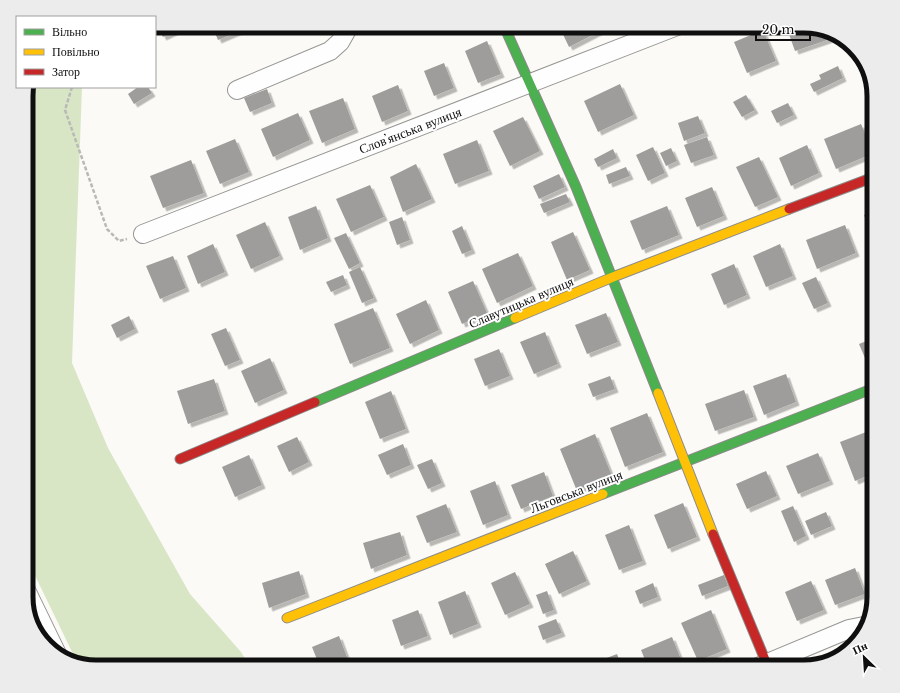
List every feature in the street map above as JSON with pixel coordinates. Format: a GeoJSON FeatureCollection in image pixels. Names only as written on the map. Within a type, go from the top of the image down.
{"type":"FeatureCollection","features":[{"type":"Feature","properties":{"kind":"street"},"geometry":{"type":"LineString","coordinates":[[237,90],[330,51],[340,42],[345,33]]}},
{"type":"Feature","properties":{"kind":"street"},"geometry":{"type":"LineString","coordinates":[[507,33],[531,83],[613,276],[762,660]]}},
{"type":"Feature","properties":{"kind":"street","name":"Словʼянська вулиця"},"geometry":{"type":"LineString","coordinates":[[143,234],[659,33]]}},
{"type":"Feature","properties":{"kind":"street","name":"Славутицька вулиця"},"geometry":{"type":"LineString","coordinates":[[180,459],[613,276],[867,180]]}},
{"type":"Feature","properties":{"kind":"street","name":"Льговська вулиця"},"geometry":{"type":"LineString","coordinates":[[287,618],[867,391]]}},
{"type":"Feature","properties":{"kind":"street"},"geometry":{"type":"LineString","coordinates":[[34,606],[50,640]]}},
{"type":"Feature","properties":{"kind":"street"},"geometry":{"type":"LineString","coordinates":[[778,660],[849,629],[860,627]]}},
{"type":"Feature","properties":{"kind":"path"},"geometry":{"type":"LineString","coordinates":[[72,88],[65,110],[107,229],[119,241],[143,234]]}},
{"type":"Feature","properties":{"kind":"green space"},"geometry":{"type":"Polygon","coordinates":[[[34,88],[82,88],[72,363],[108,448],[190,594],[241,652],[246,660],[96,660],[74,656],[33,571],[34,88]]]}},
{"type":"Feature","properties":{"kind":"building"},"geometry":{"type":"Polygon","coordinates":[[[161,33],[171,33],[163,37],[161,33]]]}},
{"type":"Feature","properties":{"kind":"building"},"geometry":{"type":"Polygon","coordinates":[[[215,33],[234,33],[218,40],[215,33]]]}},
{"type":"Feature","properties":{"kind":"building"},"geometry":{"type":"Polygon","coordinates":[[[562,33],[596,33],[569,47],[562,33]]]}},
{"type":"Feature","properties":{"kind":"building"},"geometry":{"type":"Polygon","coordinates":[[[756,33],[764,33],[776,61],[747,73],[734,42],[756,33]]]}},
{"type":"Feature","properties":{"kind":"building"},"geometry":{"type":"Polygon","coordinates":[[[789,33],[817,34],[830,38],[830,39],[795,51],[789,33]]]}},
{"type":"Feature","properties":{"kind":"building"},"geometry":{"type":"Polygon","coordinates":[[[487,41],[501,74],[478,83],[465,51],[487,41]]]}},
{"type":"Feature","properties":{"kind":"building"},"geometry":{"type":"Polygon","coordinates":[[[444,63],[454,88],[434,96],[424,71],[444,63]]]}},
{"type":"Feature","properties":{"kind":"building"},"geometry":{"type":"Polygon","coordinates":[[[838,66],[843,78],[814,92],[810,84],[821,79],[819,75],[838,66]]]}},
{"type":"Feature","properties":{"kind":"building"},"geometry":{"type":"Polygon","coordinates":[[[620,84],[634,115],[598,132],[584,101],[620,84]]]}},
{"type":"Feature","properties":{"kind":"building"},"geometry":{"type":"Polygon","coordinates":[[[398,85],[408,111],[382,122],[372,96],[398,85]]]}},
{"type":"Feature","properties":{"kind":"building"},"geometry":{"type":"Polygon","coordinates":[[[137,88],[149,88],[152,93],[134,104],[128,94],[137,88]]]}},
{"type":"Feature","properties":{"kind":"building"},"geometry":{"type":"Polygon","coordinates":[[[267,89],[272,103],[250,112],[244,98],[267,89]]]}},
{"type":"Feature","properties":{"kind":"building"},"geometry":{"type":"Polygon","coordinates":[[[746,95],[755,110],[742,117],[733,102],[746,95]]]}},
{"type":"Feature","properties":{"kind":"building"},"geometry":{"type":"Polygon","coordinates":[[[343,98],[355,129],[322,143],[309,111],[343,98]]]}},
{"type":"Feature","properties":{"kind":"building"},"geometry":{"type":"Polygon","coordinates":[[[788,103],[794,115],[777,123],[771,111],[788,103]]]}},
{"type":"Feature","properties":{"kind":"building"},"geometry":{"type":"Polygon","coordinates":[[[298,113],[310,140],[273,157],[261,129],[298,113]]]}},
{"type":"Feature","properties":{"kind":"building"},"geometry":{"type":"Polygon","coordinates":[[[698,116],[705,133],[684,141],[678,123],[698,116]]]}},
{"type":"Feature","properties":{"kind":"building"},"geometry":{"type":"Polygon","coordinates":[[[523,117],[540,151],[510,166],[493,131],[523,117]]]}},
{"type":"Feature","properties":{"kind":"building"},"geometry":{"type":"Polygon","coordinates":[[[861,124],[867,137],[867,156],[836,169],[824,139],[861,124]]]}},
{"type":"Feature","properties":{"kind":"building"},"geometry":{"type":"Polygon","coordinates":[[[707,137],[714,155],[691,163],[684,145],[707,137]]]}},
{"type":"Feature","properties":{"kind":"building"},"geometry":{"type":"Polygon","coordinates":[[[235,139],[249,172],[220,184],[206,151],[235,139]]]}},
{"type":"Feature","properties":{"kind":"building"},"geometry":{"type":"Polygon","coordinates":[[[477,140],[489,171],[455,184],[443,154],[477,140]]]}},
{"type":"Feature","properties":{"kind":"building"},"geometry":{"type":"Polygon","coordinates":[[[807,145],[819,173],[791,186],[779,158],[807,145]]]}},
{"type":"Feature","properties":{"kind":"building"},"geometry":{"type":"Polygon","coordinates":[[[653,147],[665,173],[648,181],[636,155],[653,147]]]}},
{"type":"Feature","properties":{"kind":"building"},"geometry":{"type":"Polygon","coordinates":[[[671,148],[677,161],[666,166],[660,153],[671,148]]]}},
{"type":"Feature","properties":{"kind":"building"},"geometry":{"type":"Polygon","coordinates":[[[613,149],[617,158],[598,167],[594,159],[613,149]]]}},
{"type":"Feature","properties":{"kind":"building"},"geometry":{"type":"Polygon","coordinates":[[[759,157],[778,197],[755,207],[736,167],[759,157]]]}},
{"type":"Feature","properties":{"kind":"building"},"geometry":{"type":"Polygon","coordinates":[[[191,160],[204,193],[163,208],[150,176],[191,160]]]}},
{"type":"Feature","properties":{"kind":"building"},"geometry":{"type":"Polygon","coordinates":[[[416,164],[432,199],[403,212],[390,177],[416,164]]]}},
{"type":"Feature","properties":{"kind":"building"},"geometry":{"type":"Polygon","coordinates":[[[626,167],[630,176],[609,184],[606,175],[626,167]]]}},
{"type":"Feature","properties":{"kind":"building"},"geometry":{"type":"Polygon","coordinates":[[[559,174],[565,187],[539,199],[533,186],[559,174]]]}},
{"type":"Feature","properties":{"kind":"building"},"geometry":{"type":"Polygon","coordinates":[[[370,185],[384,217],[351,232],[336,199],[370,185]]]}},
{"type":"Feature","properties":{"kind":"building"},"geometry":{"type":"Polygon","coordinates":[[[712,187],[724,216],[697,227],[685,198],[712,187]]]}},
{"type":"Feature","properties":{"kind":"building"},"geometry":{"type":"Polygon","coordinates":[[[566,194],[570,202],[544,213],[540,204],[566,194]]]}},
{"type":"Feature","properties":{"kind":"building"},"geometry":{"type":"Polygon","coordinates":[[[316,206],[328,238],[300,250],[288,217],[316,206]]]}},
{"type":"Feature","properties":{"kind":"building"},"geometry":{"type":"Polygon","coordinates":[[[667,206],[679,235],[642,250],[630,221],[667,206]]]}},
{"type":"Feature","properties":{"kind":"building"},"geometry":{"type":"Polygon","coordinates":[[[867,214],[867,223],[864,215],[867,214]]]}},
{"type":"Feature","properties":{"kind":"building"},"geometry":{"type":"Polygon","coordinates":[[[402,217],[410,240],[397,245],[389,222],[402,217]]]}},
{"type":"Feature","properties":{"kind":"building"},"geometry":{"type":"Polygon","coordinates":[[[265,222],[280,256],[251,269],[236,235],[265,222]]]}},
{"type":"Feature","properties":{"kind":"building"},"geometry":{"type":"Polygon","coordinates":[[[845,225],[856,253],[817,269],[806,240],[845,225]]]}},
{"type":"Feature","properties":{"kind":"building"},"geometry":{"type":"Polygon","coordinates":[[[462,226],[472,250],[462,254],[452,231],[462,226]]]}},
{"type":"Feature","properties":{"kind":"building"},"geometry":{"type":"Polygon","coordinates":[[[573,232],[590,270],[567,280],[551,242],[573,232]]]}},
{"type":"Feature","properties":{"kind":"building"},"geometry":{"type":"Polygon","coordinates":[[[346,233],[360,263],[349,269],[334,238],[346,233]]]}},
{"type":"Feature","properties":{"kind":"building"},"geometry":{"type":"Polygon","coordinates":[[[213,244],[225,272],[198,284],[187,256],[213,244]]]}},
{"type":"Feature","properties":{"kind":"building"},"geometry":{"type":"Polygon","coordinates":[[[780,244],[793,276],[766,287],[753,256],[780,244]]]}},
{"type":"Feature","properties":{"kind":"building"},"geometry":{"type":"Polygon","coordinates":[[[518,253],[533,286],[497,303],[482,269],[518,253]]]}},
{"type":"Feature","properties":{"kind":"building"},"geometry":{"type":"Polygon","coordinates":[[[173,256],[186,288],[160,299],[146,266],[173,256]]]}},
{"type":"Feature","properties":{"kind":"building"},"geometry":{"type":"Polygon","coordinates":[[[734,264],[747,295],[724,305],[711,274],[734,264]]]}},
{"type":"Feature","properties":{"kind":"building"},"geometry":{"type":"Polygon","coordinates":[[[360,267],[374,298],[362,303],[349,272],[360,267]]]}},
{"type":"Feature","properties":{"kind":"building"},"geometry":{"type":"Polygon","coordinates":[[[343,275],[347,285],[331,292],[326,282],[343,275]]]}},
{"type":"Feature","properties":{"kind":"building"},"geometry":{"type":"Polygon","coordinates":[[[816,277],[828,303],[814,309],[802,283],[816,277]]]}},
{"type":"Feature","properties":{"kind":"building"},"geometry":{"type":"Polygon","coordinates":[[[473,281],[487,313],[462,324],[448,292],[473,281]]]}},
{"type":"Feature","properties":{"kind":"building"},"geometry":{"type":"Polygon","coordinates":[[[426,300],[439,330],[410,344],[396,314],[426,300]]]}},
{"type":"Feature","properties":{"kind":"building"},"geometry":{"type":"Polygon","coordinates":[[[373,308],[390,348],[350,364],[334,324],[373,308]]]}},
{"type":"Feature","properties":{"kind":"building"},"geometry":{"type":"Polygon","coordinates":[[[606,313],[618,342],[587,354],[575,325],[606,313]]]}},
{"type":"Feature","properties":{"kind":"building"},"geometry":{"type":"Polygon","coordinates":[[[129,316],[135,329],[117,338],[111,325],[129,316]]]}},
{"type":"Feature","properties":{"kind":"building"},"geometry":{"type":"Polygon","coordinates":[[[226,328],[240,360],[225,366],[211,334],[226,328]]]}},
{"type":"Feature","properties":{"kind":"building"},"geometry":{"type":"Polygon","coordinates":[[[545,332],[558,364],[534,374],[520,342],[545,332]]]}},
{"type":"Feature","properties":{"kind":"building"},"geometry":{"type":"Polygon","coordinates":[[[867,341],[867,363],[859,344],[867,341]]]}},
{"type":"Feature","properties":{"kind":"building"},"geometry":{"type":"Polygon","coordinates":[[[499,349],[510,376],[485,386],[474,359],[499,349]]]}},
{"type":"Feature","properties":{"kind":"building"},"geometry":{"type":"Polygon","coordinates":[[[270,358],[284,390],[255,403],[241,371],[270,358]]]}},
{"type":"Feature","properties":{"kind":"building"},"geometry":{"type":"Polygon","coordinates":[[[786,374],[796,402],[764,415],[753,386],[786,374]]]}},
{"type":"Feature","properties":{"kind":"building"},"geometry":{"type":"Polygon","coordinates":[[[610,376],[615,389],[593,397],[588,384],[610,376]]]}},
{"type":"Feature","properties":{"kind":"building"},"geometry":{"type":"Polygon","coordinates":[[[214,379],[225,411],[188,424],[177,391],[214,379]]]}},
{"type":"Feature","properties":{"kind":"building"},"geometry":{"type":"Polygon","coordinates":[[[744,390],[754,417],[715,431],[705,404],[744,390]]]}},
{"type":"Feature","properties":{"kind":"building"},"geometry":{"type":"Polygon","coordinates":[[[391,391],[406,429],[380,439],[365,402],[391,391]]]}},
{"type":"Feature","properties":{"kind":"building"},"geometry":{"type":"Polygon","coordinates":[[[647,413],[663,452],[625,467],[610,428],[647,413]]]}},
{"type":"Feature","properties":{"kind":"building"},"geometry":{"type":"Polygon","coordinates":[[[867,432],[867,476],[855,481],[840,442],[867,432]]]}},
{"type":"Feature","properties":{"kind":"building"},"geometry":{"type":"Polygon","coordinates":[[[595,434],[612,476],[577,491],[560,449],[595,434]]]}},
{"type":"Feature","properties":{"kind":"building"},"geometry":{"type":"Polygon","coordinates":[[[297,437],[309,462],[289,472],[277,446],[297,437]]]}},
{"type":"Feature","properties":{"kind":"building"},"geometry":{"type":"Polygon","coordinates":[[[403,444],[411,465],[387,475],[378,455],[403,444]]]}},
{"type":"Feature","properties":{"kind":"building"},"geometry":{"type":"Polygon","coordinates":[[[818,453],[830,481],[798,494],[786,466],[818,453]]]}},
{"type":"Feature","properties":{"kind":"building"},"geometry":{"type":"Polygon","coordinates":[[[249,455],[262,485],[235,497],[222,467],[249,455]]]}},
{"type":"Feature","properties":{"kind":"building"},"geometry":{"type":"Polygon","coordinates":[[[432,459],[442,483],[428,489],[417,465],[432,459]]]}},
{"type":"Feature","properties":{"kind":"building"},"geometry":{"type":"Polygon","coordinates":[[[766,471],[777,496],[747,509],[736,484],[766,471]]]}},
{"type":"Feature","properties":{"kind":"building"},"geometry":{"type":"Polygon","coordinates":[[[544,472],[553,496],[521,509],[511,485],[544,472]]]}},
{"type":"Feature","properties":{"kind":"building"},"geometry":{"type":"Polygon","coordinates":[[[495,481],[508,515],[483,525],[470,491],[495,481]]]}},
{"type":"Feature","properties":{"kind":"building"},"geometry":{"type":"Polygon","coordinates":[[[683,503],[697,537],[668,549],[654,515],[683,503]]]}},
{"type":"Feature","properties":{"kind":"building"},"geometry":{"type":"Polygon","coordinates":[[[446,504],[457,532],[427,543],[416,516],[446,504]]]}},
{"type":"Feature","properties":{"kind":"building"},"geometry":{"type":"Polygon","coordinates":[[[793,506],[806,536],[794,542],[781,511],[793,506]]]}},
{"type":"Feature","properties":{"kind":"building"},"geometry":{"type":"Polygon","coordinates":[[[826,512],[832,526],[811,535],[805,521],[826,512]]]}},
{"type":"Feature","properties":{"kind":"building"},"geometry":{"type":"Polygon","coordinates":[[[629,525],[643,561],[619,570],[605,535],[629,525]]]}},
{"type":"Feature","properties":{"kind":"building"},"geometry":{"type":"Polygon","coordinates":[[[400,532],[407,555],[371,569],[363,543],[400,532]]]}},
{"type":"Feature","properties":{"kind":"building"},"geometry":{"type":"Polygon","coordinates":[[[573,551],[587,581],[559,594],[545,564],[573,551]]]}},
{"type":"Feature","properties":{"kind":"building"},"geometry":{"type":"Polygon","coordinates":[[[855,568],[865,594],[835,605],[825,580],[855,568]]]}},
{"type":"Feature","properties":{"kind":"building"},"geometry":{"type":"Polygon","coordinates":[[[299,571],[306,594],[269,608],[262,583],[299,571]]]}},
{"type":"Feature","properties":{"kind":"building"},"geometry":{"type":"Polygon","coordinates":[[[515,572],[530,604],[505,615],[491,583],[515,572]]]}},
{"type":"Feature","properties":{"kind":"building"},"geometry":{"type":"Polygon","coordinates":[[[724,575],[728,586],[702,596],[698,585],[724,575]]]}},
{"type":"Feature","properties":{"kind":"building"},"geometry":{"type":"Polygon","coordinates":[[[811,581],[824,610],[797,621],[785,592],[811,581]]]}},
{"type":"Feature","properties":{"kind":"building"},"geometry":{"type":"Polygon","coordinates":[[[653,583],[658,597],[640,604],[635,591],[653,583]]]}},
{"type":"Feature","properties":{"kind":"building"},"geometry":{"type":"Polygon","coordinates":[[[465,591],[478,624],[450,635],[438,602],[465,591]]]}},
{"type":"Feature","properties":{"kind":"building"},"geometry":{"type":"Polygon","coordinates":[[[547,591],[554,610],[543,614],[536,595],[547,591]]]}},
{"type":"Feature","properties":{"kind":"building"},"geometry":{"type":"Polygon","coordinates":[[[418,610],[428,636],[401,646],[392,620],[418,610]]]}},
{"type":"Feature","properties":{"kind":"building"},"geometry":{"type":"Polygon","coordinates":[[[711,610],[727,649],[698,660],[681,623],[711,610]]]}},
{"type":"Feature","properties":{"kind":"building"},"geometry":{"type":"Polygon","coordinates":[[[556,619],[562,633],[543,640],[538,626],[556,619]]]}},
{"type":"Feature","properties":{"kind":"building"},"geometry":{"type":"Polygon","coordinates":[[[339,636],[348,660],[317,660],[312,647],[339,636]]]}},
{"type":"Feature","properties":{"kind":"building"},"geometry":{"type":"Polygon","coordinates":[[[672,637],[681,660],[645,660],[641,650],[672,637]]]}},
{"type":"Feature","properties":{"kind":"building"},"geometry":{"type":"Polygon","coordinates":[[[617,654],[619,660],[602,660],[617,654]]]}},
{"type":"Feature","properties":{"kind":"traffic: fast"},"geometry":{"type":"LineString","coordinates":[[507,33],[576,187],[658,393]]}},
{"type":"Feature","properties":{"kind":"traffic: fast"},"geometry":{"type":"LineString","coordinates":[[315,402],[515,318]]}},
{"type":"Feature","properties":{"kind":"traffic: fast"},"geometry":{"type":"LineString","coordinates":[[603,494],[867,391]]}},
{"type":"Feature","properties":{"kind":"traffic: slow"},"geometry":{"type":"LineString","coordinates":[[515,318],[613,277],[789,209]]}},
{"type":"Feature","properties":{"kind":"traffic: slow"},"geometry":{"type":"LineString","coordinates":[[658,393],[713,534]]}},
{"type":"Feature","properties":{"kind":"traffic: slow"},"geometry":{"type":"LineString","coordinates":[[287,618],[603,494]]}},
{"type":"Feature","properties":{"kind":"traffic: jam"},"geometry":{"type":"LineString","coordinates":[[789,209],[867,180]]}},
{"type":"Feature","properties":{"kind":"traffic: jam"},"geometry":{"type":"LineString","coordinates":[[180,459],[315,402]]}},
{"type":"Feature","properties":{"kind":"traffic: jam"},"geometry":{"type":"LineString","coordinates":[[713,534],[765,660]]}}]}
